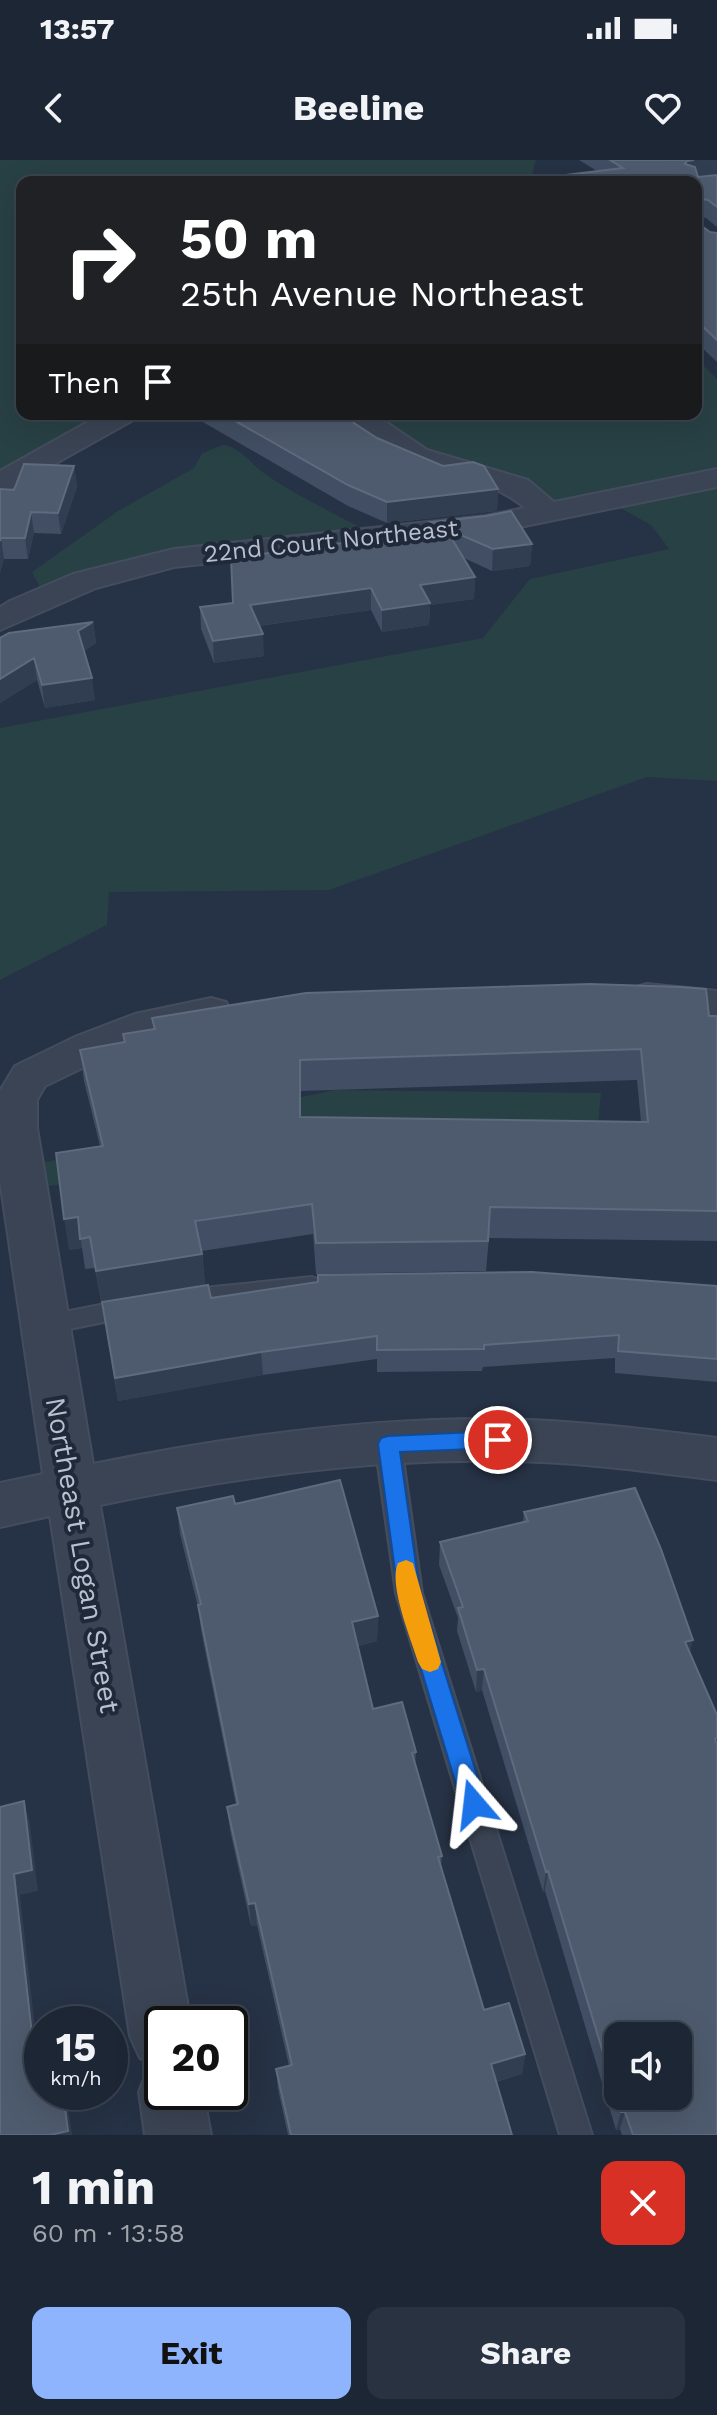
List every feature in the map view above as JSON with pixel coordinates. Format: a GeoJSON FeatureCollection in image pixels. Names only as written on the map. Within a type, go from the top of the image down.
{"type":"FeatureCollection","features":[{"type":"Feature","properties":{"kind":"street"},"geometry":{"type":"LineString","coordinates":[[0,483],[112,420]]}},
{"type":"Feature","properties":{"kind":"street"},"geometry":{"type":"LineString","coordinates":[[364,420],[417,456],[517,486],[550,514]]}},
{"type":"Feature","properties":{"kind":"street","name":"22nd Court Northeast"},"geometry":{"type":"LineString","coordinates":[[0,620],[36,598],[69,584],[147,563],[485,525],[717,478]]}},
{"type":"Feature","properties":{"kind":"street"},"geometry":{"type":"LineString","coordinates":[[609,998],[662,998],[717,1005]]}},
{"type":"Feature","properties":{"kind":"street","name":"Northeast Logan Street"},"geometry":{"type":"LineString","coordinates":[[157,2006],[45,1325],[15,1128],[16,1100],[30,1076],[92,1046],[150,1024],[241,1006]]}},
{"type":"Feature","properties":{"kind":"street"},"geometry":{"type":"LineString","coordinates":[[0,1505],[255,1456],[388,1444],[512,1440],[601,1445],[717,1459]]}},
{"type":"Feature","properties":{"kind":"street"},"geometry":{"type":"LineString","coordinates":[[174,2110],[178,2135]]}},
{"type":"Feature","properties":{"kind":"lane"},"geometry":{"type":"LineString","coordinates":[[45,1325],[171,1300],[295,1286],[339,1285]]}},
{"type":"Feature","properties":{"kind":"lane"},"geometry":{"type":"LineString","coordinates":[[388,1444],[409,1593],[576,2135]]}},
{"type":"Feature","properties":{"kind":"green space"},"geometry":{"type":"Polygon","coordinates":[[[0,160],[536,160],[532,176],[16,176],[16,420],[112,420],[0,483],[0,160]]]}},
{"type":"Feature","properties":{"kind":"green space"},"geometry":{"type":"Polygon","coordinates":[[[702,364],[717,379],[717,781],[647,777],[329,890],[109,892],[107,925],[0,980],[0,728],[483,638],[530,579],[669,549],[651,525],[606,500],[550,514],[455,468],[370,420],[702,420],[702,364]]]}},
{"type":"Feature","properties":{"kind":"green space"},"geometry":{"type":"Polygon","coordinates":[[[223,445],[240,452],[264,473],[291,490],[376,536],[174,558],[44,595],[32,572],[118,511],[194,468],[202,453],[223,445]]]}},
{"type":"Feature","properties":{"kind":"green space"},"geometry":{"type":"Polygon","coordinates":[[[335,1090],[601,1093],[595,1153],[272,1153],[22,1190],[20,1167],[114,1149],[221,1114],[335,1090]]]}},
{"type":"Feature","properties":{"kind":"building"},"geometry":{"type":"Polygon","coordinates":[[[610,160],[694,160],[685,164],[695,167],[698,176],[557,176],[623,168],[610,160]]]}},
{"type":"Feature","properties":{"kind":"building"},"geometry":{"type":"Polygon","coordinates":[[[717,175],[717,207],[702,199],[702,177],[717,175]]]}},
{"type":"Feature","properties":{"kind":"building"},"geometry":{"type":"Polygon","coordinates":[[[702,226],[717,233],[717,340],[702,326],[702,226]]]}},
{"type":"Feature","properties":{"kind":"building"},"geometry":{"type":"Polygon","coordinates":[[[234,420],[353,420],[377,438],[443,466],[473,462],[484,466],[498,489],[387,502],[348,485],[234,420]]]}},
{"type":"Feature","properties":{"kind":"building"},"geometry":{"type":"Polygon","coordinates":[[[24,464],[74,466],[58,513],[31,512],[25,538],[1,538],[0,541],[0,489],[14,490],[24,464]]]}},
{"type":"Feature","properties":{"kind":"building"},"geometry":{"type":"Polygon","coordinates":[[[511,511],[532,544],[493,549],[431,522],[486,516],[511,511]]]}},
{"type":"Feature","properties":{"kind":"building"},"geometry":{"type":"Polygon","coordinates":[[[446,529],[475,577],[420,585],[430,603],[382,610],[371,588],[250,605],[263,634],[213,641],[200,607],[233,603],[231,558],[446,529]]]}},
{"type":"Feature","properties":{"kind":"building"},"geometry":{"type":"Polygon","coordinates":[[[93,622],[78,631],[92,678],[42,685],[34,658],[0,679],[0,638],[9,633],[93,622]]]}},
{"type":"Feature","properties":{"kind":"building"},"geometry":{"type":"Polygon","coordinates":[[[590,984],[706,989],[709,1016],[717,1016],[717,1211],[490,1207],[488,1241],[316,1243],[312,1204],[195,1221],[202,1254],[96,1271],[90,1237],[80,1239],[78,1217],[64,1219],[56,1153],[103,1146],[80,1050],[125,1042],[123,1034],[155,1029],[152,1018],[306,993],[590,984]],[[641,1049],[300,1060],[300,1117],[648,1122],[641,1049]]]}},
{"type":"Feature","properties":{"kind":"building"},"geometry":{"type":"Polygon","coordinates":[[[532,1272],[717,1286],[717,1359],[618,1351],[619,1335],[484,1345],[484,1349],[377,1350],[377,1336],[261,1352],[115,1378],[102,1302],[208,1285],[211,1298],[318,1282],[318,1275],[532,1272]]]}},
{"type":"Feature","properties":{"kind":"building"},"geometry":{"type":"Polygon","coordinates":[[[340,1480],[378,1616],[352,1622],[373,1709],[402,1702],[416,1752],[412,1753],[442,1856],[438,1857],[484,2010],[509,2003],[525,2054],[491,2064],[512,2135],[291,2135],[276,2069],[292,2065],[255,1903],[249,1904],[227,1807],[238,1804],[198,1605],[201,1604],[177,1508],[233,1496],[235,1504],[340,1480]]]}},
{"type":"Feature","properties":{"kind":"building"},"geometry":{"type":"Polygon","coordinates":[[[635,1488],[661,1549],[693,1640],[685,1642],[717,1715],[717,2135],[633,2135],[625,2112],[621,2112],[692,2110],[692,2022],[604,2022],[604,2056],[484,1669],[477,1670],[458,1608],[463,1607],[440,1542],[528,1521],[524,1512],[635,1488]]]}},
{"type":"Feature","properties":{"kind":"building"},"geometry":{"type":"Polygon","coordinates":[[[24,1801],[32,1870],[14,1874],[29,2006],[24,2006],[24,2110],[65,2110],[68,2131],[50,2135],[0,2135],[0,1807],[24,1801]]]}},
{"type":"Feature","properties":{"kind":"slow traffic"},"geometry":{"type":"LineString","coordinates":[[406,1569],[409,1593],[430,1662]]}},
{"type":"Feature","properties":{"kind":"route"},"geometry":{"type":"LineString","coordinates":[[474,1804],[409,1593],[388,1444],[498,1440]]}}]}
